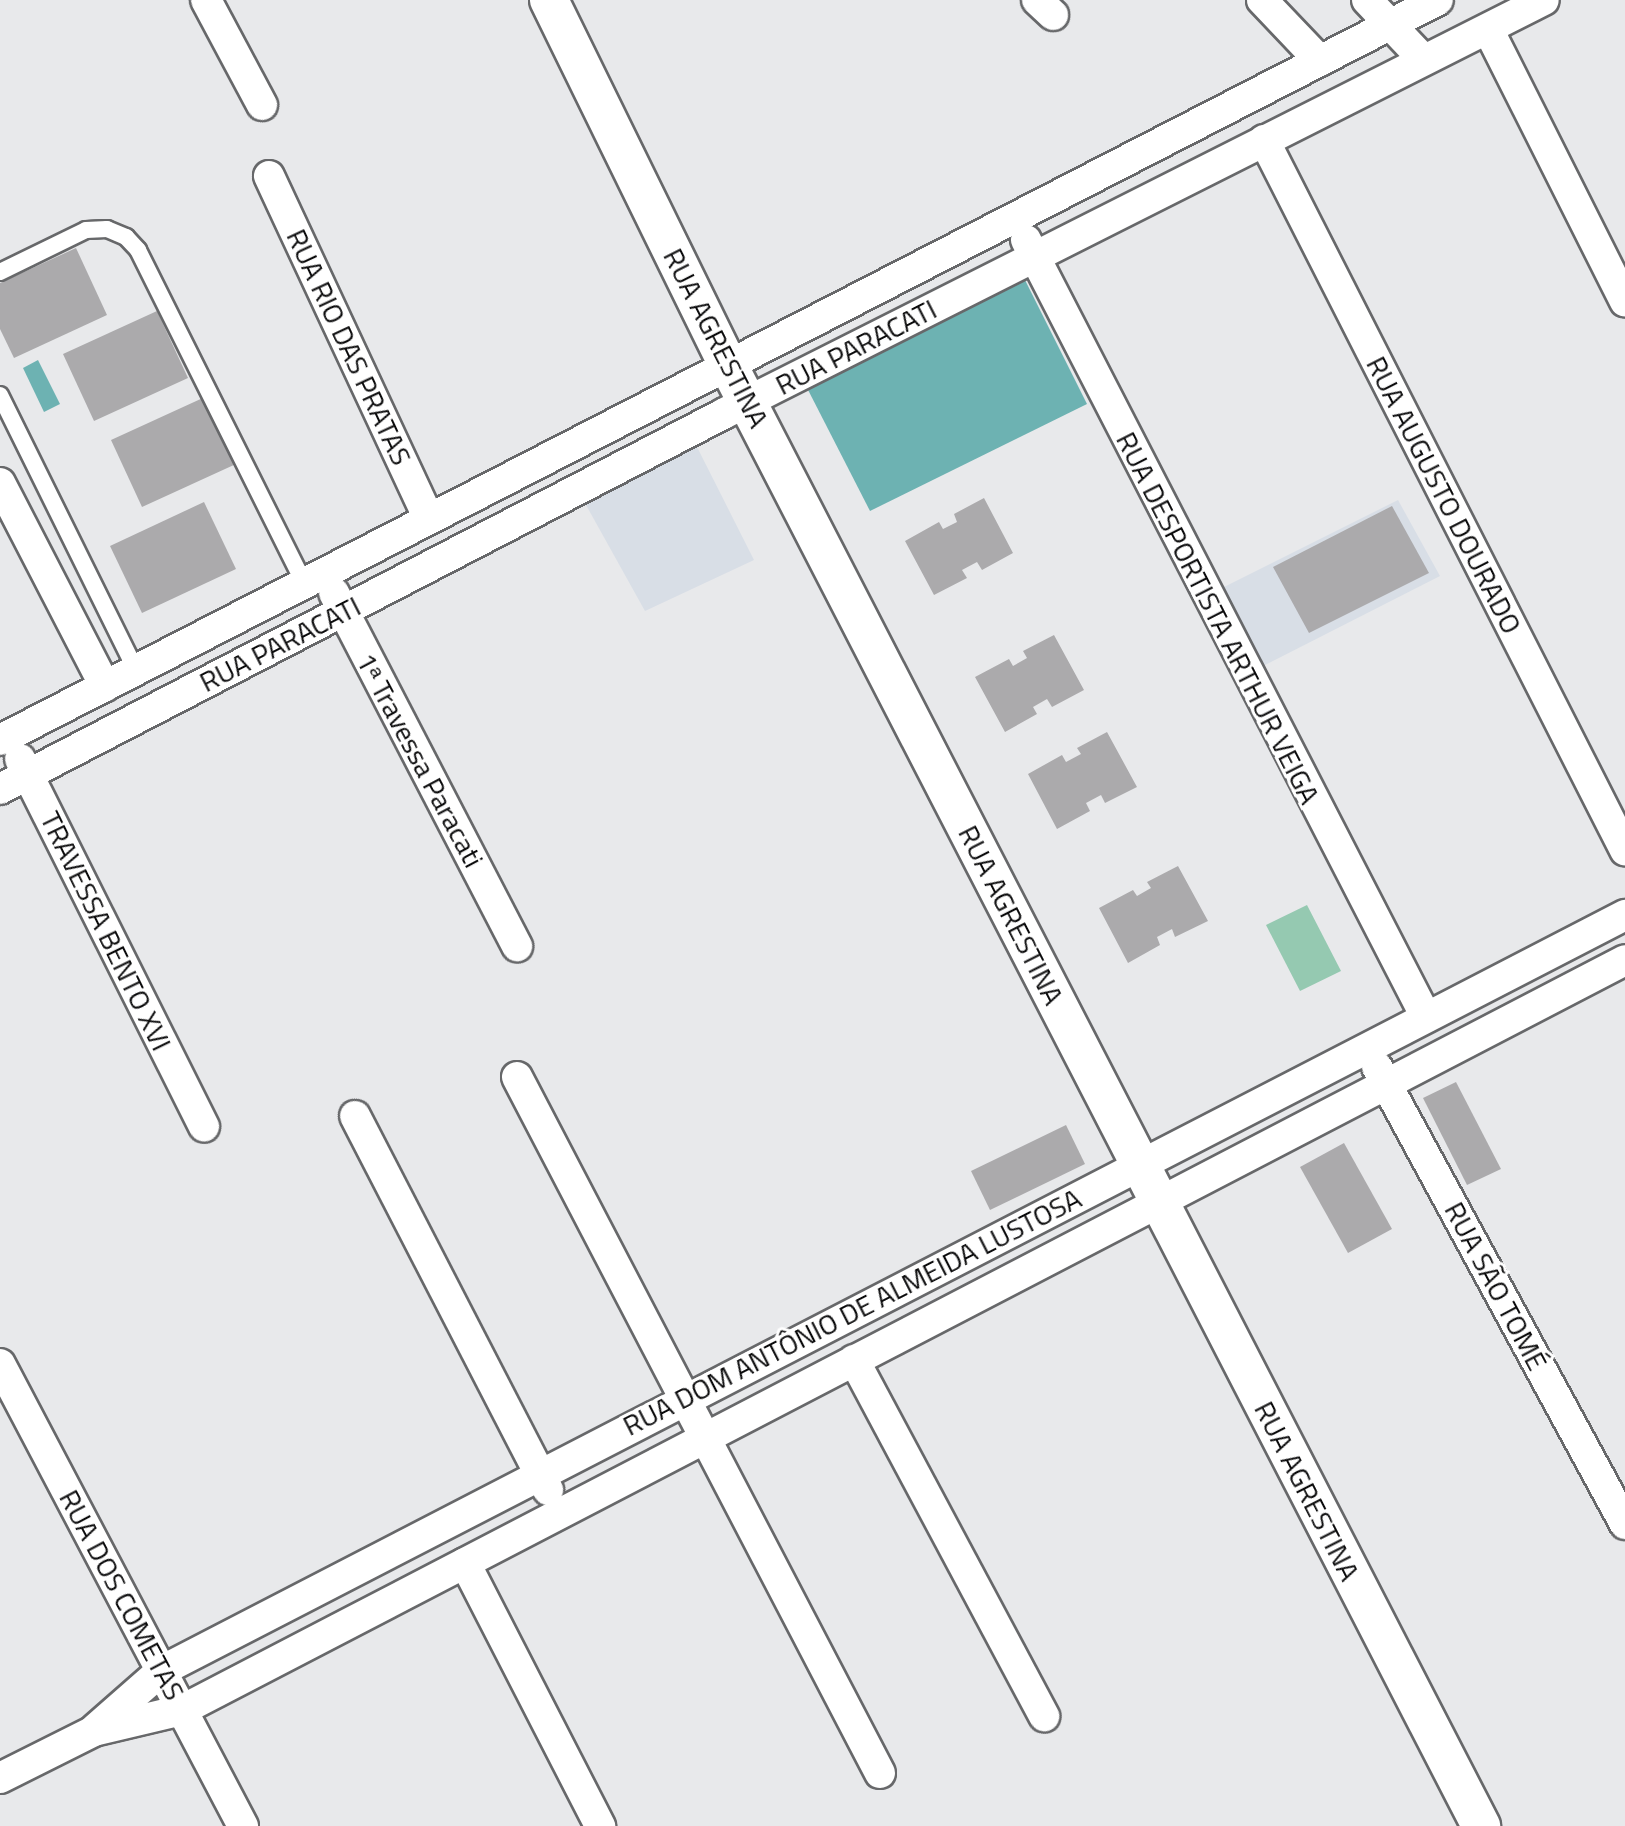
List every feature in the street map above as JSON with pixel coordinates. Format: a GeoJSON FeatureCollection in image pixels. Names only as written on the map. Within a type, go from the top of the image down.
{"type":"FeatureCollection","features":[{"type":"Feature","properties":{"kind":"street"},"geometry":{"type":"LineString","coordinates":[[206,0],[262,105]]}},
{"type":"Feature","properties":{"kind":"street","name":"RUA AGRESTINA"},"geometry":{"type":"LineString","coordinates":[[549,0],[728,365],[1481,1826]]}},
{"type":"Feature","properties":{"kind":"street"},"geometry":{"type":"LineString","coordinates":[[1262,0],[1320,61]]}},
{"type":"Feature","properties":{"kind":"street"},"geometry":{"type":"LineString","coordinates":[[1367,0],[1422,58]]}},
{"type":"Feature","properties":{"kind":"street","name":"RUA PARACATI"},"geometry":{"type":"LineString","coordinates":[[4,738],[1438,0]]}},
{"type":"Feature","properties":{"kind":"street","name":"RUA PARACATI"},"geometry":{"type":"LineString","coordinates":[[0,789],[747,402],[1422,58],[1544,0]]}},
{"type":"Feature","properties":{"kind":"street"},"geometry":{"type":"LineString","coordinates":[[1488,29],[1625,301]]}},
{"type":"Feature","properties":{"kind":"street","name":"RUA AUGUSTO DOURADO"},"geometry":{"type":"LineString","coordinates":[[1264,140],[1625,850]]}},
{"type":"Feature","properties":{"kind":"street","name":"RUA RIO DAS PRATAS"},"geometry":{"type":"LineString","coordinates":[[269,176],[429,519]]}},
{"type":"Feature","properties":{"kind":"street","name":"RUA DESPORTISTA ARTHUR VEIGA"},"geometry":{"type":"LineString","coordinates":[[1019,215],[1031,258],[1426,1017]]}},
{"type":"Feature","properties":{"kind":"street"},"geometry":{"type":"LineString","coordinates":[[0,483],[105,686]]}},
{"type":"Feature","properties":{"kind":"street","name":"1ᵃ Travessa Paracati"},"geometry":{"type":"LineString","coordinates":[[314,578],[343,611],[517,946]]}},
{"type":"Feature","properties":{"kind":"street","name":"TRAVESSA BENTO XVI"},"geometry":{"type":"LineString","coordinates":[[4,738],[28,774],[204,1127]]}},
{"type":"Feature","properties":{"kind":"street","name":"RUA DOM ANTÔNIO DE ALMEIDA LUSTOSA"},"geometry":{"type":"LineString","coordinates":[[94,1731],[161,1671],[1139,1163],[1625,915]]}},
{"type":"Feature","properties":{"kind":"street","name":"RUA DOM ANTÔNIO DE ALMEIDA LUSTOSA"},"geometry":{"type":"LineString","coordinates":[[0,1778],[94,1731],[182,1710],[1625,960]]}},
{"type":"Feature","properties":{"kind":"street","name":"RUA SÃO TOMÉ"},"geometry":{"type":"LineString","coordinates":[[1367,1047],[1625,1524]]}},
{"type":"Feature","properties":{"kind":"street"},"geometry":{"type":"LineString","coordinates":[[517,1077],[880,1773]]}},
{"type":"Feature","properties":{"kind":"street"},"geometry":{"type":"LineString","coordinates":[[355,1116],[560,1513]]}},
{"type":"Feature","properties":{"kind":"street"},"geometry":{"type":"LineString","coordinates":[[854,1360],[1044,1716]]}},
{"type":"Feature","properties":{"kind":"street","name":"RUA DOS COMETAS"},"geometry":{"type":"LineString","coordinates":[[0,1364],[243,1826]]}},
{"type":"Feature","properties":{"kind":"street"},"geometry":{"type":"LineString","coordinates":[[465,1563],[600,1826]]}},
{"type":"Feature","properties":{"kind":"lane"},"geometry":{"type":"LineString","coordinates":[[0,272],[86,230],[107,229],[126,237],[138,250],[314,578]]}},
{"type":"Feature","properties":{"kind":"lane"},"geometry":{"type":"LineString","coordinates":[[0,395],[136,670]]}},
{"type":"Feature","properties":{"kind":"shaded area"},"geometry":{"type":"Polygon","coordinates":[[[694,441],[754,560],[645,611],[581,496],[694,441]]]}},
{"type":"Feature","properties":{"kind":"shaded area"},"geometry":{"type":"Polygon","coordinates":[[[1398,500],[1440,576],[1259,668],[1218,590],[1398,500]]]}},
{"type":"Feature","properties":{"kind":"green space"},"geometry":{"type":"Polygon","coordinates":[[[1307,905],[1341,971],[1300,991],[1266,925],[1307,905]]]}},
{"type":"Feature","properties":{"kind":"water"},"geometry":{"type":"Polygon","coordinates":[[[1022,274],[1087,404],[870,511],[805,384],[1022,274]]]}},
{"type":"Feature","properties":{"kind":"water"},"geometry":{"type":"Polygon","coordinates":[[[38,360],[60,404],[44,412],[23,368],[38,360]]]}},
{"type":"Feature","properties":{"kind":"building"},"geometry":{"type":"Polygon","coordinates":[[[76,248],[107,315],[14,358],[0,329],[0,283],[76,248]]]}},
{"type":"Feature","properties":{"kind":"building"},"geometry":{"type":"Polygon","coordinates":[[[157,311],[188,378],[94,421],[63,354],[157,311]]]}},
{"type":"Feature","properties":{"kind":"building"},"geometry":{"type":"Polygon","coordinates":[[[205,397],[236,464],[142,507],[111,440],[205,397]]]}},
{"type":"Feature","properties":{"kind":"building"},"geometry":{"type":"Polygon","coordinates":[[[984,498],[1013,553],[982,570],[977,562],[962,570],[967,578],[934,595],[905,541],[939,522],[943,529],[957,522],[954,514],[984,498]]]}},
{"type":"Feature","properties":{"kind":"building"},"geometry":{"type":"Polygon","coordinates":[[[204,502],[236,569],[142,613],[110,546],[204,502]]]}},
{"type":"Feature","properties":{"kind":"building"},"geometry":{"type":"Polygon","coordinates":[[[1392,506],[1429,573],[1309,633],[1273,567],[1392,506]]]}},
{"type":"Feature","properties":{"kind":"building"},"geometry":{"type":"Polygon","coordinates":[[[1054,635],[1084,690],[1052,707],[1047,699],[1033,707],[1037,714],[1005,732],[975,677],[1009,659],[1013,666],[1027,658],[1023,651],[1054,635]]]}},
{"type":"Feature","properties":{"kind":"building"},"geometry":{"type":"Polygon","coordinates":[[[1107,732],[1137,787],[1105,803],[1101,795],[1086,803],[1090,811],[1057,829],[1028,774],[1062,755],[1066,762],[1081,754],[1077,748],[1107,732]]]}},
{"type":"Feature","properties":{"kind":"building"},"geometry":{"type":"Polygon","coordinates":[[[1178,866],[1208,921],[1175,937],[1172,929],[1157,937],[1160,945],[1128,963],[1099,908],[1133,890],[1137,896],[1151,888],[1147,882],[1178,866]]]}},
{"type":"Feature","properties":{"kind":"building"},"geometry":{"type":"Polygon","coordinates":[[[1456,1082],[1501,1169],[1467,1185],[1423,1098],[1456,1082]]]}},
{"type":"Feature","properties":{"kind":"building"},"geometry":{"type":"Polygon","coordinates":[[[1066,1125],[1085,1164],[990,1210],[971,1171],[1066,1125]]]}},
{"type":"Feature","properties":{"kind":"building"},"geometry":{"type":"Polygon","coordinates":[[[1344,1143],[1392,1229],[1348,1253],[1300,1167],[1344,1143]]]}}]}
